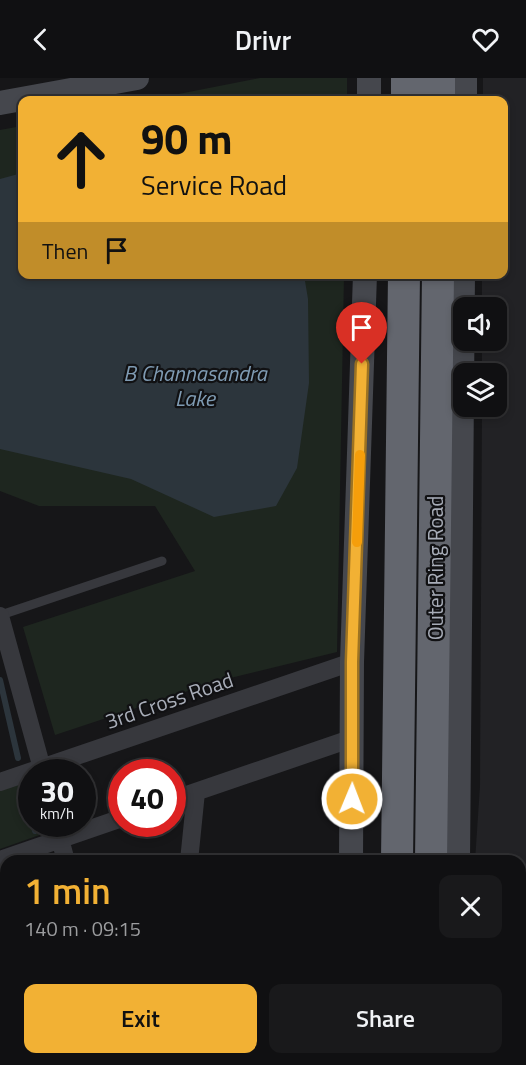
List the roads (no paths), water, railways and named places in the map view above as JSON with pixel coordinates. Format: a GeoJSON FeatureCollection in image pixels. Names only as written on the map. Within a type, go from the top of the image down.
{"type":"FeatureCollection","features":[{"type":"Feature","properties":{"kind":"highway"},"geometry":{"type":"LineString","coordinates":[[407,78],[407,96]]}},
{"type":"Feature","properties":{"kind":"highway"},"geometry":{"type":"LineString","coordinates":[[439,78],[439,96]]}},
{"type":"Feature","properties":{"kind":"highway","name":"Outer Ring Road"},"geometry":{"type":"LineString","coordinates":[[397,855],[404,279]]}},
{"type":"Feature","properties":{"kind":"highway","name":"Outer Ring Road"},"geometry":{"type":"LineString","coordinates":[[431,855],[438,279]]}},
{"type":"Feature","properties":{"kind":"street"},"geometry":{"type":"LineString","coordinates":[[42,96],[137,78]]}},
{"type":"Feature","properties":{"kind":"street"},"geometry":{"type":"LineString","coordinates":[[369,78],[369,96]]}},
{"type":"Feature","properties":{"kind":"street"},"geometry":{"type":"LineString","coordinates":[[465,78],[465,96]]}},
{"type":"Feature","properties":{"kind":"street"},"geometry":{"type":"LineString","coordinates":[[0,104],[18,101]]}},
{"type":"Feature","properties":{"kind":"street"},"geometry":{"type":"LineString","coordinates":[[351,855],[352,662],[365,279]]}},
{"type":"Feature","properties":{"kind":"street"},"geometry":{"type":"LineString","coordinates":[[459,855],[463,279]]}},
{"type":"Feature","properties":{"kind":"street"},"geometry":{"type":"LineString","coordinates":[[0,615],[39,759]]}},
{"type":"Feature","properties":{"kind":"street","name":"3rd Cross Road"},"geometry":{"type":"LineString","coordinates":[[74,759],[352,662]]}},
{"type":"Feature","properties":{"kind":"street"},"geometry":{"type":"LineString","coordinates":[[186,795],[353,738]]}},
{"type":"Feature","properties":{"kind":"street","name":"3rd Cross Road"},"geometry":{"type":"LineString","coordinates":[[0,782],[18,777]]}},
{"type":"Feature","properties":{"kind":"street"},"geometry":{"type":"LineString","coordinates":[[190,855],[196,792]]}},
{"type":"Feature","properties":{"kind":"street"},"geometry":{"type":"LineString","coordinates":[[10,855],[46,837]]}},
{"type":"Feature","properties":{"kind":"street"},"geometry":{"type":"LineString","coordinates":[[60,837],[64,855]]}},
{"type":"Feature","properties":{"kind":"lane"},"geometry":{"type":"LineString","coordinates":[[0,615],[162,561]]}},
{"type":"Feature","properties":{"kind":"water","name":"B Channasandra Lake"},"geometry":{"type":"Polygon","coordinates":[[[18,174],[18,279],[305,279],[308,299],[309,383],[297,468],[276,506],[214,517],[131,479],[0,449],[0,179],[18,174]]]}},
{"type":"Feature","properties":{"kind":"waterway"},"geometry":{"type":"LineString","coordinates":[[0,680],[18,758]]}}]}
